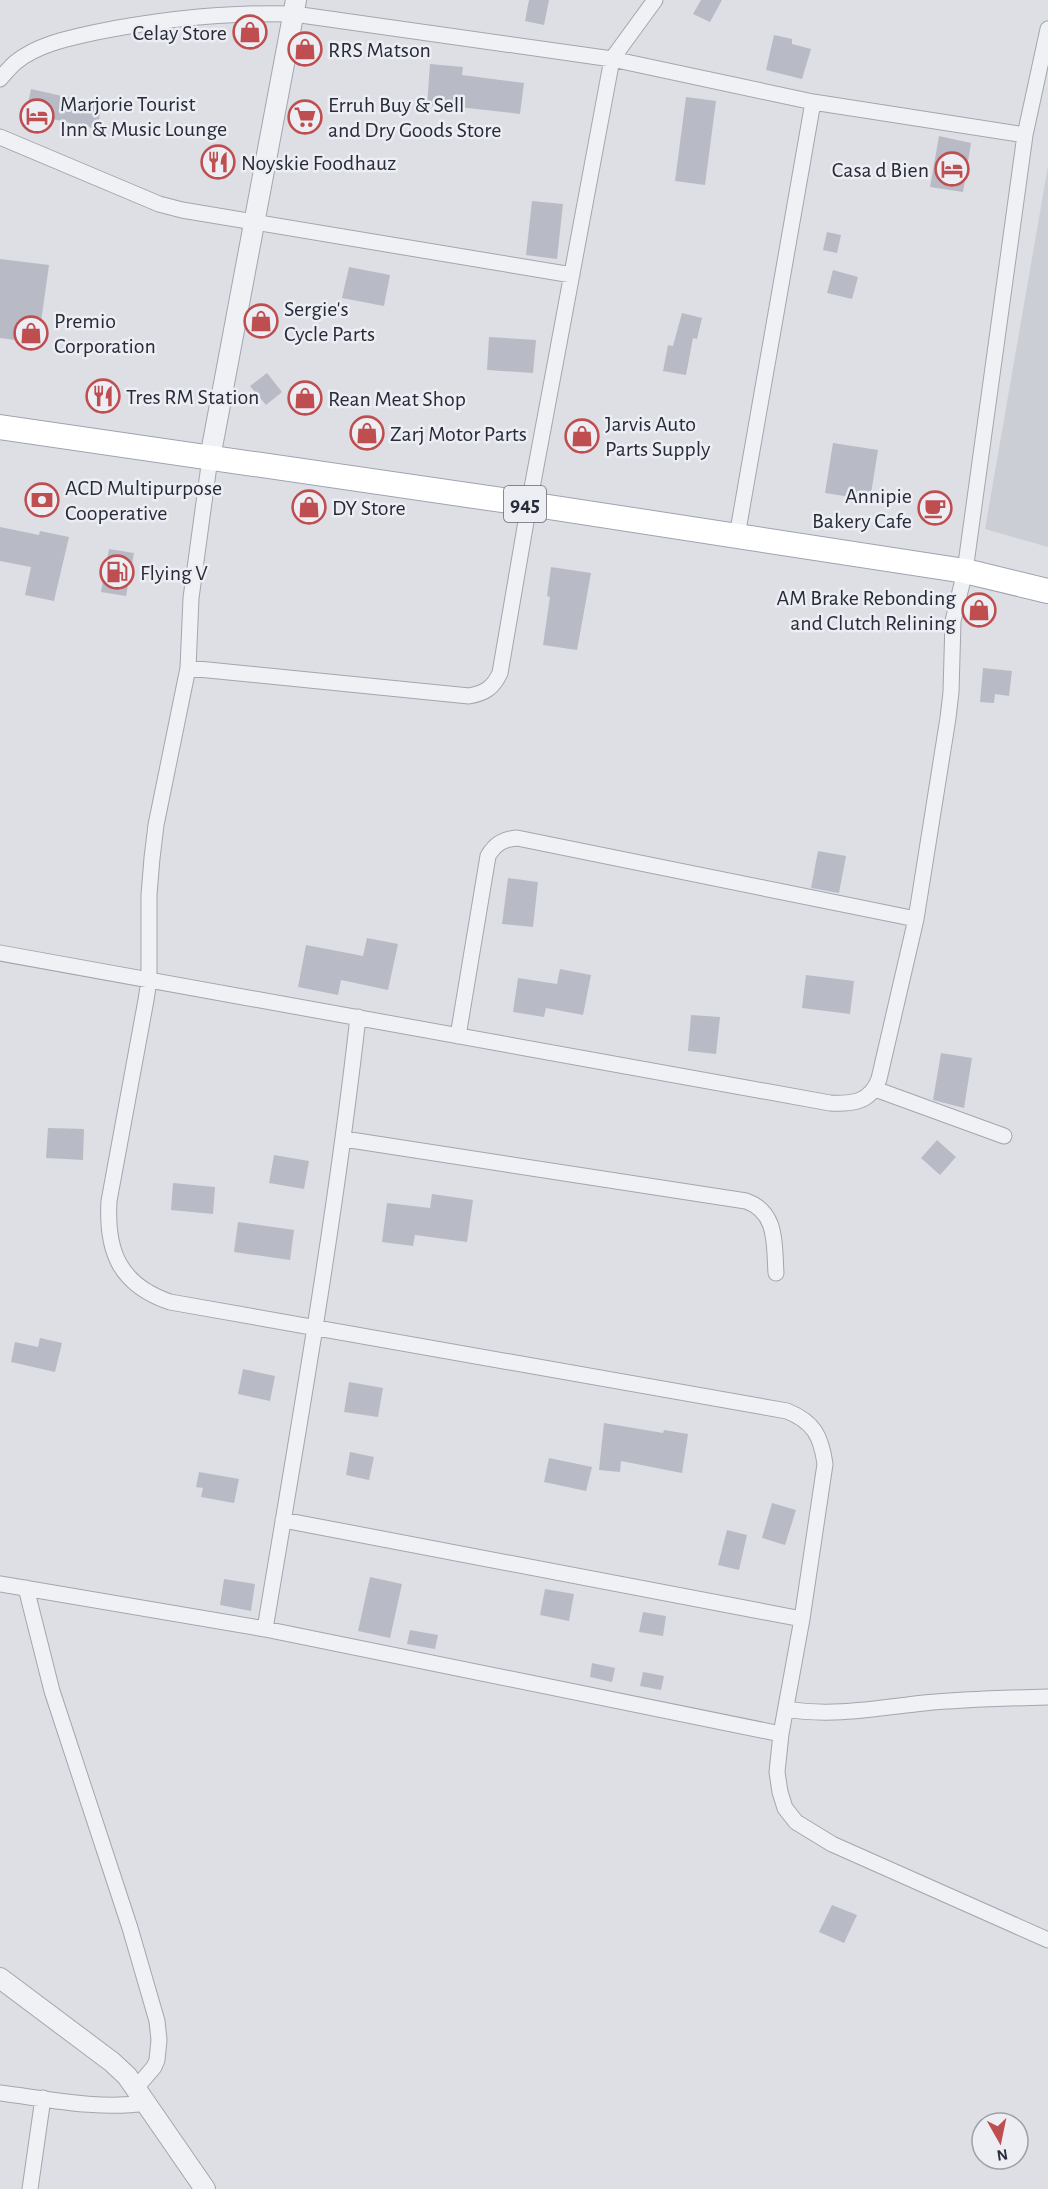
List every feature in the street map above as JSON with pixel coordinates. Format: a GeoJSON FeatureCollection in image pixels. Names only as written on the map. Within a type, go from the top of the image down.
{"type":"FeatureCollection","features":[{"type":"Feature","properties":{"kind":"main road","name":"945"},"geometry":{"type":"LineString","coordinates":[[0,427],[737,536],[965,572],[1048,591]]}},
{"type":"Feature","properties":{"kind":"street"},"geometry":{"type":"LineString","coordinates":[[188,668],[469,696],[489,690],[500,673],[528,504],[612,59],[655,0]]}},
{"type":"Feature","properties":{"kind":"street"},"geometry":{"type":"LineString","coordinates":[[295,7],[210,458],[191,597],[188,668],[156,825],[149,895],[149,980],[143,1026],[109,1201],[108,1221],[115,1259],[130,1279],[153,1296],[170,1302],[787,1411],[801,1417],[816,1430],[823,1448],[825,1464],[802,1619],[781,1734],[777,1772],[785,1808],[796,1822],[832,1844],[1048,1940]]}},
{"type":"Feature","properties":{"kind":"street"},"geometry":{"type":"LineString","coordinates":[[0,79],[16,62],[41,48],[72,38],[126,26],[202,15],[295,7],[612,59],[813,102],[1025,135]]}},
{"type":"Feature","properties":{"kind":"street"},"geometry":{"type":"LineString","coordinates":[[0,953],[830,1103],[858,1101],[869,1096],[876,1089],[916,919],[951,692],[953,621],[965,572],[1025,135],[1048,29]]}},
{"type":"Feature","properties":{"kind":"street"},"geometry":{"type":"LineString","coordinates":[[737,536],[813,102]]}},
{"type":"Feature","properties":{"kind":"street"},"geometry":{"type":"LineString","coordinates":[[0,137],[159,204],[182,210],[572,275]]}},
{"type":"Feature","properties":{"kind":"street"},"geometry":{"type":"LineString","coordinates":[[458,1036],[488,856],[493,848],[507,839],[517,838],[916,919]]}},
{"type":"Feature","properties":{"kind":"street"},"geometry":{"type":"LineString","coordinates":[[265,1629],[344,1139],[358,1017]]}},
{"type":"Feature","properties":{"kind":"street"},"geometry":{"type":"LineString","coordinates":[[876,1089],[1004,1136]]}},
{"type":"Feature","properties":{"kind":"street"},"geometry":{"type":"LineString","coordinates":[[344,1139],[746,1201],[759,1205],[771,1225],[776,1273]]}},
{"type":"Feature","properties":{"kind":"street"},"geometry":{"type":"LineString","coordinates":[[283,1520],[802,1619]]}},
{"type":"Feature","properties":{"kind":"street"},"geometry":{"type":"LineString","coordinates":[[0,1584],[265,1629],[781,1734]]}},
{"type":"Feature","properties":{"kind":"street"},"geometry":{"type":"LineString","coordinates":[[0,2093],[107,2105],[128,2105],[141,2096],[157,2060],[159,2040],[156,2021],[130,1928],[52,1691],[26,1588]]}},
{"type":"Feature","properties":{"kind":"street"},"geometry":{"type":"LineString","coordinates":[[786,1708],[811,1713],[847,1712],[969,1699],[1048,1697]]}},
{"type":"Feature","properties":{"kind":"street"},"geometry":{"type":"LineString","coordinates":[[0,1978],[112,2061],[127,2076],[205,2189]]}},
{"type":"Feature","properties":{"kind":"street"},"geometry":{"type":"LineString","coordinates":[[30,2189],[43,2098]]}},
{"type":"Feature","properties":{"kind":"shaded area"},"geometry":{"type":"Polygon","coordinates":[[[1048,166],[1048,547],[985,529],[1048,166]]]}},
{"type":"Feature","properties":{"kind":"building"},"geometry":{"type":"Polygon","coordinates":[[[529,0],[549,0],[544,25],[525,21],[529,0]]]}},
{"type":"Feature","properties":{"kind":"building"},"geometry":{"type":"Polygon","coordinates":[[[701,0],[722,0],[710,22],[693,14],[701,0]]]}},
{"type":"Feature","properties":{"kind":"building"},"geometry":{"type":"Polygon","coordinates":[[[774,35],[792,39],[792,44],[811,49],[802,79],[766,70],[774,35]]]}},
{"type":"Feature","properties":{"kind":"building"},"geometry":{"type":"Polygon","coordinates":[[[430,64],[463,67],[462,75],[524,83],[520,114],[427,105],[430,64]]]}},
{"type":"Feature","properties":{"kind":"building"},"geometry":{"type":"Polygon","coordinates":[[[31,89],[102,105],[97,129],[26,113],[31,89]]]}},
{"type":"Feature","properties":{"kind":"building"},"geometry":{"type":"Polygon","coordinates":[[[686,97],[716,101],[705,185],[675,181],[686,97]]]}},
{"type":"Feature","properties":{"kind":"building"},"geometry":{"type":"Polygon","coordinates":[[[939,136],[971,143],[963,192],[930,187],[939,136]]]}},
{"type":"Feature","properties":{"kind":"building"},"geometry":{"type":"Polygon","coordinates":[[[532,201],[563,204],[557,259],[526,255],[532,201]]]}},
{"type":"Feature","properties":{"kind":"building"},"geometry":{"type":"Polygon","coordinates":[[[827,232],[841,235],[837,253],[823,250],[827,232]]]}},
{"type":"Feature","properties":{"kind":"building"},"geometry":{"type":"Polygon","coordinates":[[[0,259],[49,265],[38,343],[0,338],[0,259]]]}},
{"type":"Feature","properties":{"kind":"building"},"geometry":{"type":"Polygon","coordinates":[[[349,267],[390,275],[384,306],[342,298],[349,267]]]}},
{"type":"Feature","properties":{"kind":"building"},"geometry":{"type":"Polygon","coordinates":[[[833,270],[858,277],[852,299],[827,293],[833,270]]]}},
{"type":"Feature","properties":{"kind":"building"},"geometry":{"type":"Polygon","coordinates":[[[682,313],[702,318],[697,339],[693,338],[686,375],[663,371],[668,345],[673,346],[682,313]]]}},
{"type":"Feature","properties":{"kind":"building"},"geometry":{"type":"Polygon","coordinates":[[[489,337],[536,340],[533,373],[487,370],[489,337]]]}},
{"type":"Feature","properties":{"kind":"building"},"geometry":{"type":"Polygon","coordinates":[[[267,373],[282,392],[266,405],[250,386],[267,373]]]}},
{"type":"Feature","properties":{"kind":"building"},"geometry":{"type":"Polygon","coordinates":[[[833,443],[878,450],[870,500],[825,493],[833,443]]]}},
{"type":"Feature","properties":{"kind":"building"},"geometry":{"type":"Polygon","coordinates":[[[0,527],[39,535],[40,531],[69,537],[54,601],[25,595],[31,567],[0,561],[0,527]]]}},
{"type":"Feature","properties":{"kind":"building","name":"Flying V"},"geometry":{"type":"Polygon","coordinates":[[[109,549],[134,553],[126,596],[101,592],[109,549]]]}},
{"type":"Feature","properties":{"kind":"building"},"geometry":{"type":"Polygon","coordinates":[[[551,567],[591,573],[577,650],[543,645],[550,597],[547,596],[551,567]]]}},
{"type":"Feature","properties":{"kind":"building"},"geometry":{"type":"Polygon","coordinates":[[[983,668],[1012,671],[1009,696],[995,694],[994,703],[980,702],[983,668]]]}},
{"type":"Feature","properties":{"kind":"building"},"geometry":{"type":"Polygon","coordinates":[[[818,851],[846,856],[839,893],[811,888],[818,851]]]}},
{"type":"Feature","properties":{"kind":"building"},"geometry":{"type":"Polygon","coordinates":[[[508,878],[538,882],[533,927],[502,924],[508,878]]]}},
{"type":"Feature","properties":{"kind":"building"},"geometry":{"type":"Polygon","coordinates":[[[367,938],[398,944],[388,990],[341,980],[338,995],[298,987],[306,945],[363,956],[367,938]]]}},
{"type":"Feature","properties":{"kind":"building"},"geometry":{"type":"Polygon","coordinates":[[[560,969],[591,975],[583,1015],[546,1008],[544,1017],[513,1012],[518,978],[557,984],[560,969]]]}},
{"type":"Feature","properties":{"kind":"building"},"geometry":{"type":"Polygon","coordinates":[[[806,975],[854,981],[850,1014],[802,1008],[806,975]]]}},
{"type":"Feature","properties":{"kind":"building"},"geometry":{"type":"Polygon","coordinates":[[[691,1015],[720,1017],[716,1054],[688,1051],[691,1015]]]}},
{"type":"Feature","properties":{"kind":"building"},"geometry":{"type":"Polygon","coordinates":[[[941,1053],[972,1058],[964,1108],[933,1100],[941,1053]]]}},
{"type":"Feature","properties":{"kind":"building"},"geometry":{"type":"Polygon","coordinates":[[[48,1128],[84,1129],[83,1160],[46,1158],[48,1128]]]}},
{"type":"Feature","properties":{"kind":"building"},"geometry":{"type":"Polygon","coordinates":[[[937,1140],[956,1157],[940,1175],[921,1158],[937,1140]]]}},
{"type":"Feature","properties":{"kind":"building"},"geometry":{"type":"Polygon","coordinates":[[[274,1155],[309,1161],[304,1189],[269,1183],[274,1155]]]}},
{"type":"Feature","properties":{"kind":"building"},"geometry":{"type":"Polygon","coordinates":[[[173,1183],[215,1187],[213,1214],[171,1210],[173,1183]]]}},
{"type":"Feature","properties":{"kind":"building"},"geometry":{"type":"Polygon","coordinates":[[[432,1194],[473,1200],[467,1242],[415,1235],[413,1246],[382,1242],[387,1203],[430,1208],[432,1194]]]}},
{"type":"Feature","properties":{"kind":"building"},"geometry":{"type":"Polygon","coordinates":[[[238,1222],[294,1230],[290,1260],[234,1252],[238,1222]]]}},
{"type":"Feature","properties":{"kind":"building"},"geometry":{"type":"Polygon","coordinates":[[[40,1338],[62,1343],[55,1372],[11,1362],[15,1342],[38,1347],[40,1338]]]}},
{"type":"Feature","properties":{"kind":"building"},"geometry":{"type":"Polygon","coordinates":[[[243,1369],[275,1376],[270,1401],[238,1394],[243,1369]]]}},
{"type":"Feature","properties":{"kind":"building"},"geometry":{"type":"Polygon","coordinates":[[[349,1382],[383,1388],[378,1417],[344,1412],[349,1382]]]}},
{"type":"Feature","properties":{"kind":"building"},"geometry":{"type":"Polygon","coordinates":[[[604,1423],[663,1433],[664,1430],[688,1434],[682,1473],[621,1461],[620,1472],[599,1470],[604,1423]]]}},
{"type":"Feature","properties":{"kind":"building"},"geometry":{"type":"Polygon","coordinates":[[[350,1452],[374,1457],[369,1480],[346,1475],[350,1452]]]}},
{"type":"Feature","properties":{"kind":"building"},"geometry":{"type":"Polygon","coordinates":[[[549,1458],[592,1467],[586,1491],[544,1482],[549,1458]]]}},
{"type":"Feature","properties":{"kind":"building"},"geometry":{"type":"Polygon","coordinates":[[[199,1472],[239,1479],[234,1503],[201,1497],[203,1488],[196,1487],[199,1472]]]}},
{"type":"Feature","properties":{"kind":"building"},"geometry":{"type":"Polygon","coordinates":[[[772,1503],[796,1510],[785,1545],[762,1538],[772,1503]]]}},
{"type":"Feature","properties":{"kind":"building"},"geometry":{"type":"Polygon","coordinates":[[[727,1530],[747,1535],[739,1570],[718,1565],[727,1530]]]}},
{"type":"Feature","properties":{"kind":"building"},"geometry":{"type":"Polygon","coordinates":[[[370,1577],[402,1584],[390,1638],[358,1631],[370,1577]]]}},
{"type":"Feature","properties":{"kind":"building"},"geometry":{"type":"Polygon","coordinates":[[[224,1579],[255,1584],[251,1611],[220,1605],[224,1579]]]}},
{"type":"Feature","properties":{"kind":"building"},"geometry":{"type":"Polygon","coordinates":[[[545,1589],[574,1594],[569,1621],[540,1615],[545,1589]]]}},
{"type":"Feature","properties":{"kind":"building"},"geometry":{"type":"Polygon","coordinates":[[[643,1612],[666,1616],[663,1636],[639,1632],[643,1612]]]}},
{"type":"Feature","properties":{"kind":"building"},"geometry":{"type":"Polygon","coordinates":[[[410,1630],[438,1635],[435,1649],[407,1644],[410,1630]]]}},
{"type":"Feature","properties":{"kind":"building"},"geometry":{"type":"Polygon","coordinates":[[[592,1663],[615,1668],[612,1682],[590,1677],[592,1663]]]}},
{"type":"Feature","properties":{"kind":"building"},"geometry":{"type":"Polygon","coordinates":[[[643,1672],[664,1676],[661,1690],[640,1686],[643,1672]]]}},
{"type":"Feature","properties":{"kind":"building"},"geometry":{"type":"Polygon","coordinates":[[[832,1905],[857,1915],[844,1943],[819,1932],[832,1905]]]}},
{"type":"Feature","properties":{"kind":"place","name":"Celay Store"},"geometry":{"type":"Point","coordinates":[250,32]}},
{"type":"Feature","properties":{"kind":"place","name":"RRS Matson"},"geometry":{"type":"Point","coordinates":[305,49]}},
{"type":"Feature","properties":{"kind":"place","name":"Marjorie Tourist Inn & Music Lounge"},"geometry":{"type":"Point","coordinates":[37,116]}},
{"type":"Feature","properties":{"kind":"place","name":"Erruh Buy & Sell and Dry Goods Store"},"geometry":{"type":"Point","coordinates":[305,117]}},
{"type":"Feature","properties":{"kind":"place","name":"Noyskie Foodhauz"},"geometry":{"type":"Point","coordinates":[218,162]}},
{"type":"Feature","properties":{"kind":"place","name":"Casa d Bien"},"geometry":{"type":"Point","coordinates":[952,169]}},
{"type":"Feature","properties":{"kind":"place","name":"Sergie's Cycle Parts"},"geometry":{"type":"Point","coordinates":[261,321]}},
{"type":"Feature","properties":{"kind":"place","name":"Premio Corporation"},"geometry":{"type":"Point","coordinates":[31,333]}},
{"type":"Feature","properties":{"kind":"place","name":"Tres RM Station"},"geometry":{"type":"Point","coordinates":[103,396]}},
{"type":"Feature","properties":{"kind":"place","name":"Rean Meat Shop"},"geometry":{"type":"Point","coordinates":[305,398]}},
{"type":"Feature","properties":{"kind":"place","name":"Zarj Motor Parts"},"geometry":{"type":"Point","coordinates":[367,433]}},
{"type":"Feature","properties":{"kind":"place","name":"Jarvis Auto Parts Supply"},"geometry":{"type":"Point","coordinates":[582,436]}},
{"type":"Feature","properties":{"kind":"place","name":"ACD Multipurpose Cooperative"},"geometry":{"type":"Point","coordinates":[42,500]}},
{"type":"Feature","properties":{"kind":"place","name":"DY Store"},"geometry":{"type":"Point","coordinates":[309,507]}},
{"type":"Feature","properties":{"kind":"place","name":"Annipie Bakery Cafe"},"geometry":{"type":"Point","coordinates":[935,508]}},
{"type":"Feature","properties":{"kind":"place","name":"Flying V"},"geometry":{"type":"Point","coordinates":[117,572]}},
{"type":"Feature","properties":{"kind":"place","name":"AM Brake Rebonding and Clutch Relining"},"geometry":{"type":"Point","coordinates":[979,610]}}]}
